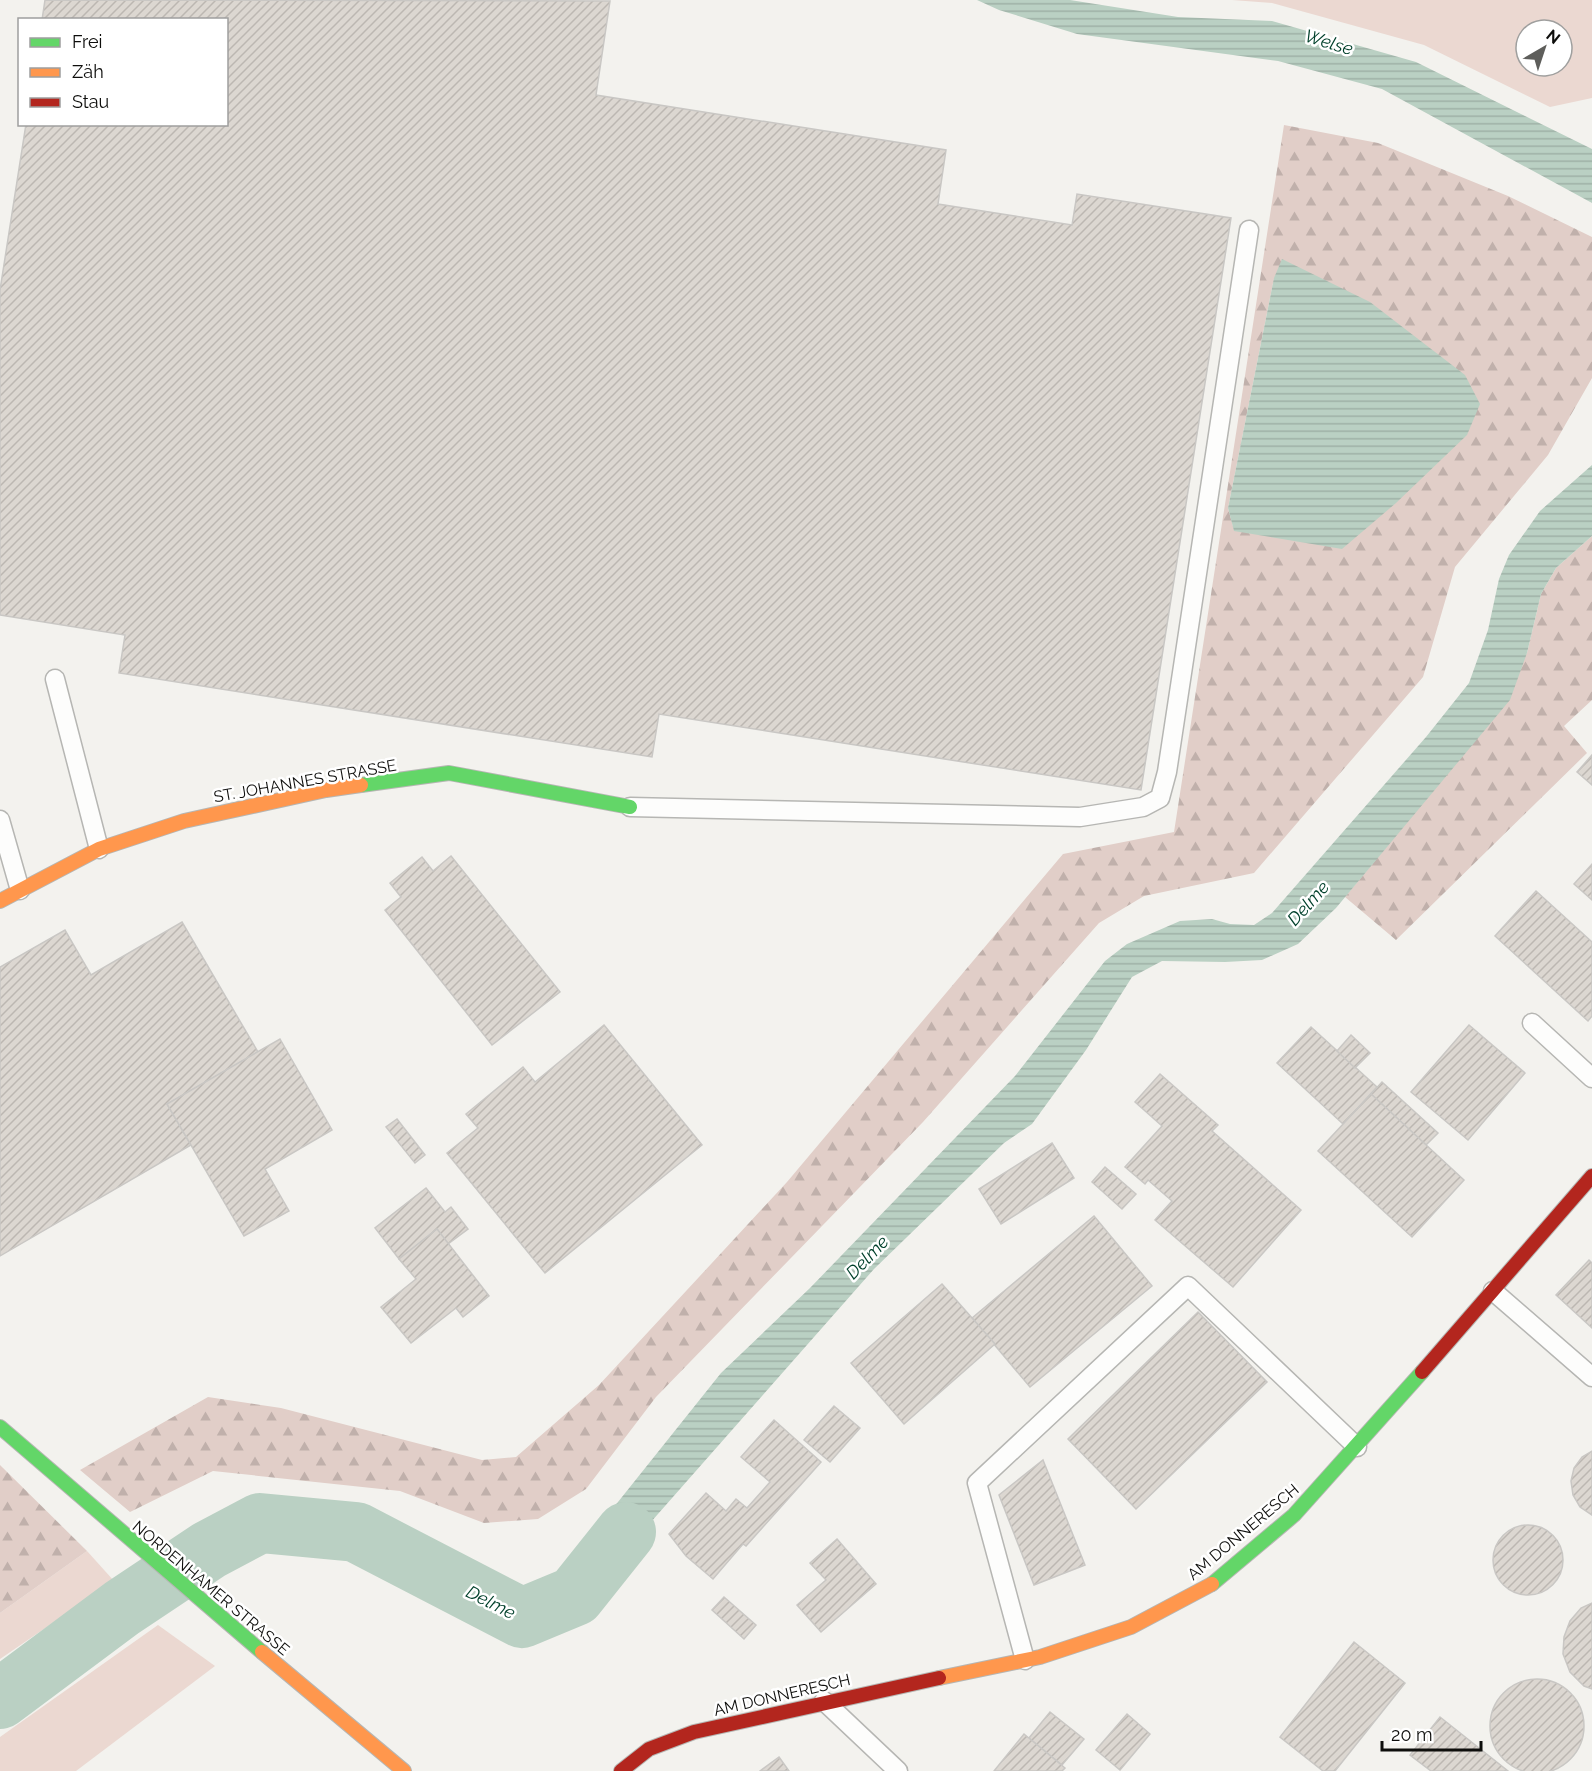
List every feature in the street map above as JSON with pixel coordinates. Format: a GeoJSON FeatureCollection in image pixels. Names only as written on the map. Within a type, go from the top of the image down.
{"type":"FeatureCollection","features":[{"type":"Feature","properties":{"kind":"street","name":"ST. JOHANNES STRASSE"},"geometry":{"type":"LineString","coordinates":[[0,901],[99,849],[184,821],[326,790],[449,773],[630,807]]}},
{"type":"Feature","properties":{"kind":"street","name":"AM DONNERESCH"},"geometry":{"type":"LineString","coordinates":[[621,1771],[649,1749],[694,1732],[824,1701],[1025,1660],[1131,1627],[1208,1587],[1294,1515],[1357,1447],[1592,1176]]}},
{"type":"Feature","properties":{"kind":"street","name":"NORDENHAMER STRASSE"},"geometry":{"type":"LineString","coordinates":[[0,1427],[397,1769]]}},
{"type":"Feature","properties":{"kind":"lane"},"geometry":{"type":"LineString","coordinates":[[630,807],[1080,817],[1143,807],[1160,798],[1167,772],[1249,230]]}},
{"type":"Feature","properties":{"kind":"lane"},"geometry":{"type":"LineString","coordinates":[[55,679],[99,849]]}},
{"type":"Feature","properties":{"kind":"lane"},"geometry":{"type":"LineString","coordinates":[[0,820],[20,890]]}},
{"type":"Feature","properties":{"kind":"lane"},"geometry":{"type":"LineString","coordinates":[[1532,1023],[1592,1078]]}},
{"type":"Feature","properties":{"kind":"lane"},"geometry":{"type":"LineString","coordinates":[[1025,1660],[977,1483],[1188,1286],[1357,1447]]}},
{"type":"Feature","properties":{"kind":"lane"},"geometry":{"type":"LineString","coordinates":[[1493,1291],[1592,1377]]}},
{"type":"Feature","properties":{"kind":"lane"},"geometry":{"type":"LineString","coordinates":[[824,1701],[898,1771]]}},
{"type":"Feature","properties":{"kind":"shaded area"},"geometry":{"type":"Polygon","coordinates":[[[1232,0],[1592,0],[1592,98],[1550,107],[1424,45],[1272,3],[1232,0]]]}},
{"type":"Feature","properties":{"kind":"shaded area"},"geometry":{"type":"Polygon","coordinates":[[[87,1551],[114,1581],[0,1659],[0,1613],[87,1551]]]}},
{"type":"Feature","properties":{"kind":"shaded area"},"geometry":{"type":"Polygon","coordinates":[[[158,1625],[215,1666],[76,1771],[0,1771],[0,1737],[158,1625]]]}},
{"type":"Feature","properties":{"kind":"green space"},"geometry":{"type":"Polygon","coordinates":[[[1284,125],[1378,143],[1508,196],[1592,237],[1592,378],[1548,455],[1455,567],[1423,677],[1254,873],[1144,896],[1099,923],[923,1122],[656,1397],[586,1489],[538,1519],[484,1523],[400,1491],[213,1471],[130,1512],[80,1470],[208,1397],[281,1408],[482,1460],[516,1457],[599,1385],[787,1182],[1063,854],[1174,832],[1284,125]],[[1274,278],[1228,508],[1234,530],[1274,278]]]}},
{"type":"Feature","properties":{"kind":"green space"},"geometry":{"type":"Polygon","coordinates":[[[1592,536],[1592,700],[1564,726],[1587,753],[1396,940],[1345,897],[1406,823],[1527,653],[1541,594],[1556,568],[1592,536]]]}},
{"type":"Feature","properties":{"kind":"green space"},"geometry":{"type":"Polygon","coordinates":[[[0,1465],[87,1551],[0,1613],[0,1465]]]}},
{"type":"Feature","properties":{"kind":"water","name":"Welse"},"geometry":{"type":"Polygon","coordinates":[[[977,0],[1070,0],[1178,17],[1272,21],[1416,62],[1592,149],[1592,203],[1382,89],[1278,61],[1077,34],[999,10],[977,0]]]}},
{"type":"Feature","properties":{"kind":"water"},"geometry":{"type":"Polygon","coordinates":[[[1282,259],[1370,302],[1465,375],[1480,404],[1467,435],[1396,503],[1342,549],[1234,531],[1228,508],[1274,278],[1282,259]]]}},
{"type":"Feature","properties":{"kind":"water"},"geometry":{"type":"Polygon","coordinates":[[[1592,465],[1592,536],[1556,568],[1541,594],[1527,653],[1510,700],[1336,908],[1298,944],[1262,960],[1162,961],[1132,977],[1086,1050],[1032,1124],[1004,1143],[874,1269],[628,1548],[575,1596],[606,1517],[721,1373],[810,1288],[1015,1076],[1105,961],[1127,944],[1180,921],[1212,919],[1230,924],[1254,925],[1272,913],[1426,737],[1469,683],[1488,630],[1499,579],[1509,555],[1540,511],[1592,465]]]}},
{"type":"Feature","properties":{"kind":"building"},"geometry":{"type":"Polygon","coordinates":[[[45,0],[610,1],[596,95],[946,150],[938,204],[1072,225],[1077,194],[1231,218],[1141,790],[659,714],[652,757],[119,673],[125,635],[0,615],[0,290],[26,126],[228,126],[228,18],[42,18],[45,0]]]}},
{"type":"Feature","properties":{"kind":"building"},"geometry":{"type":"Polygon","coordinates":[[[1592,755],[1592,785],[1577,772],[1592,755]]]}},
{"type":"Feature","properties":{"kind":"building"},"geometry":{"type":"Polygon","coordinates":[[[451,856],[560,992],[492,1045],[385,910],[401,897],[390,883],[422,857],[433,871],[451,856]]]}},
{"type":"Feature","properties":{"kind":"building"},"geometry":{"type":"Polygon","coordinates":[[[1592,864],[1592,900],[1574,884],[1592,864]]]}},
{"type":"Feature","properties":{"kind":"building"},"geometry":{"type":"Polygon","coordinates":[[[1536,891],[1592,942],[1592,1016],[1588,1021],[1495,936],[1536,891]]]}},
{"type":"Feature","properties":{"kind":"building"},"geometry":{"type":"Polygon","coordinates":[[[182,922],[258,1052],[167,1104],[191,1145],[0,1256],[0,967],[65,930],[91,975],[182,922]]]}},
{"type":"Feature","properties":{"kind":"building"},"geometry":{"type":"Polygon","coordinates":[[[604,1025],[702,1145],[545,1273],[447,1153],[478,1128],[466,1114],[523,1067],[535,1082],[604,1025]]]}},
{"type":"Feature","properties":{"kind":"building"},"geometry":{"type":"Polygon","coordinates":[[[1469,1025],[1525,1073],[1468,1140],[1411,1092],[1469,1025]]]}},
{"type":"Feature","properties":{"kind":"building"},"geometry":{"type":"Polygon","coordinates":[[[1311,1027],[1377,1087],[1343,1124],[1277,1063],[1311,1027]]]}},
{"type":"Feature","properties":{"kind":"building"},"geometry":{"type":"Polygon","coordinates":[[[1351,1035],[1370,1053],[1355,1068],[1337,1051],[1351,1035]]]}},
{"type":"Feature","properties":{"kind":"building"},"geometry":{"type":"Polygon","coordinates":[[[280,1039],[332,1130],[265,1169],[289,1211],[244,1236],[167,1104],[280,1039]]]}},
{"type":"Feature","properties":{"kind":"building"},"geometry":{"type":"Polygon","coordinates":[[[1160,1074],[1218,1125],[1212,1131],[1301,1210],[1233,1287],[1155,1220],[1172,1201],[1148,1180],[1145,1184],[1125,1167],[1162,1126],[1135,1102],[1160,1074]]]}},
{"type":"Feature","properties":{"kind":"building"},"geometry":{"type":"Polygon","coordinates":[[[1382,1082],[1438,1133],[1426,1145],[1371,1094],[1382,1082]]]}},
{"type":"Feature","properties":{"kind":"building"},"geometry":{"type":"Polygon","coordinates":[[[1371,1094],[1464,1180],[1412,1237],[1318,1151],[1371,1094]]]}},
{"type":"Feature","properties":{"kind":"building"},"geometry":{"type":"Polygon","coordinates":[[[397,1119],[425,1155],[415,1163],[386,1127],[397,1119]]]}},
{"type":"Feature","properties":{"kind":"building"},"geometry":{"type":"Polygon","coordinates":[[[1052,1143],[1074,1178],[1001,1224],[979,1189],[1052,1143]]]}},
{"type":"Feature","properties":{"kind":"building"},"geometry":{"type":"Polygon","coordinates":[[[1105,1167],[1136,1194],[1122,1209],[1092,1182],[1105,1167]]]}},
{"type":"Feature","properties":{"kind":"building"},"geometry":{"type":"Polygon","coordinates":[[[426,1188],[445,1212],[451,1207],[468,1229],[448,1244],[437,1229],[399,1259],[375,1228],[426,1188]]]}},
{"type":"Feature","properties":{"kind":"building"},"geometry":{"type":"Polygon","coordinates":[[[1094,1216],[1152,1286],[1030,1387],[972,1318],[1094,1216]]]}},
{"type":"Feature","properties":{"kind":"building"},"geometry":{"type":"Polygon","coordinates":[[[437,1229],[489,1296],[463,1317],[456,1308],[411,1343],[381,1307],[416,1279],[399,1259],[437,1229]]]}},
{"type":"Feature","properties":{"kind":"building"},"geometry":{"type":"Polygon","coordinates":[[[1589,1260],[1592,1263],[1592,1328],[1556,1295],[1589,1260]]]}},
{"type":"Feature","properties":{"kind":"building"},"geometry":{"type":"Polygon","coordinates":[[[942,1284],[995,1344],[904,1424],[851,1363],[942,1284]]]}},
{"type":"Feature","properties":{"kind":"building"},"geometry":{"type":"Polygon","coordinates":[[[1198,1312],[1267,1382],[1136,1509],[1068,1439],[1198,1312]]]}},
{"type":"Feature","properties":{"kind":"building"},"geometry":{"type":"Polygon","coordinates":[[[834,1406],[860,1428],[830,1462],[804,1440],[834,1406]]]}},
{"type":"Feature","properties":{"kind":"building"},"geometry":{"type":"Polygon","coordinates":[[[774,1420],[821,1462],[746,1546],[743,1544],[713,1579],[686,1556],[669,1534],[706,1493],[726,1511],[736,1499],[747,1508],[770,1482],[741,1457],[774,1420]]]}},
{"type":"Feature","properties":{"kind":"building"},"geometry":{"type":"Polygon","coordinates":[[[1592,1451],[1592,1515],[1580,1507],[1573,1495],[1571,1481],[1574,1468],[1582,1457],[1592,1451]]]}},
{"type":"Feature","properties":{"kind":"building"},"geometry":{"type":"Polygon","coordinates":[[[1043,1460],[1085,1565],[1034,1585],[999,1495],[1043,1460]]]}},
{"type":"Feature","properties":{"kind":"building"},"geometry":{"type":"Polygon","coordinates":[[[1528,1525],[1541,1528],[1553,1535],[1560,1547],[1563,1560],[1560,1573],[1553,1585],[1541,1592],[1528,1595],[1515,1592],[1503,1585],[1496,1573],[1493,1560],[1496,1547],[1503,1535],[1515,1528],[1528,1525]]]}},
{"type":"Feature","properties":{"kind":"building"},"geometry":{"type":"Polygon","coordinates":[[[837,1539],[876,1584],[821,1632],[797,1605],[826,1580],[810,1563],[837,1539]]]}},
{"type":"Feature","properties":{"kind":"building"},"geometry":{"type":"Polygon","coordinates":[[[724,1597],[756,1625],[744,1639],[712,1610],[724,1597]]]}},
{"type":"Feature","properties":{"kind":"building"},"geometry":{"type":"Polygon","coordinates":[[[1592,1603],[1592,1689],[1584,1686],[1570,1672],[1563,1654],[1564,1637],[1570,1621],[1581,1608],[1592,1603]]]}},
{"type":"Feature","properties":{"kind":"building"},"geometry":{"type":"Polygon","coordinates":[[[1354,1642],[1405,1683],[1335,1771],[1323,1771],[1280,1737],[1354,1642]]]}},
{"type":"Feature","properties":{"kind":"building"},"geometry":{"type":"Polygon","coordinates":[[[1528,1680],[1546,1680],[1563,1687],[1576,1700],[1583,1717],[1583,1735],[1576,1752],[1563,1765],[1546,1772],[1528,1772],[1511,1765],[1498,1752],[1491,1735],[1491,1717],[1498,1700],[1511,1687],[1528,1680]]]}},
{"type":"Feature","properties":{"kind":"building"},"geometry":{"type":"Polygon","coordinates":[[[1050,1712],[1084,1739],[1062,1765],[1029,1738],[1050,1712]]]}},
{"type":"Feature","properties":{"kind":"building"},"geometry":{"type":"Polygon","coordinates":[[[1127,1714],[1150,1734],[1120,1770],[1096,1750],[1127,1714]]]}},
{"type":"Feature","properties":{"kind":"building"},"geometry":{"type":"Polygon","coordinates":[[[1440,1717],[1508,1771],[1431,1771],[1410,1755],[1440,1717]]]}},
{"type":"Feature","properties":{"kind":"building"},"geometry":{"type":"Polygon","coordinates":[[[1024,1734],[1065,1768],[1062,1771],[994,1771],[1024,1734]]]}},
{"type":"Feature","properties":{"kind":"building"},"geometry":{"type":"Polygon","coordinates":[[[779,1757],[789,1771],[760,1771],[779,1757]]]}},
{"type":"Feature","properties":{"kind":"waterway","name":"Delme"},"geometry":{"type":"LineString","coordinates":[[0,1699],[122,1608],[209,1550],[260,1523],[356,1532],[522,1618],[575,1596],[626,1532]]}},
{"type":"Feature","properties":{"kind":"traffic: fast"},"geometry":{"type":"LineString","coordinates":[[361,785],[449,773],[630,807]]}},
{"type":"Feature","properties":{"kind":"traffic: fast"},"geometry":{"type":"LineString","coordinates":[[1212,1584],[1294,1515],[1422,1372]]}},
{"type":"Feature","properties":{"kind":"traffic: fast"},"geometry":{"type":"LineString","coordinates":[[0,1427],[262,1652]]}},
{"type":"Feature","properties":{"kind":"traffic: slow"},"geometry":{"type":"LineString","coordinates":[[0,901],[99,849],[184,821],[326,790],[361,785]]}},
{"type":"Feature","properties":{"kind":"traffic: slow"},"geometry":{"type":"LineString","coordinates":[[939,1678],[1040,1657],[1131,1627],[1212,1584]]}},
{"type":"Feature","properties":{"kind":"traffic: slow"},"geometry":{"type":"LineString","coordinates":[[262,1652],[404,1771]]}},
{"type":"Feature","properties":{"kind":"traffic: jam"},"geometry":{"type":"LineString","coordinates":[[1422,1372],[1592,1176]]}},
{"type":"Feature","properties":{"kind":"traffic: jam"},"geometry":{"type":"LineString","coordinates":[[621,1771],[649,1749],[694,1732],[939,1678]]}}]}
